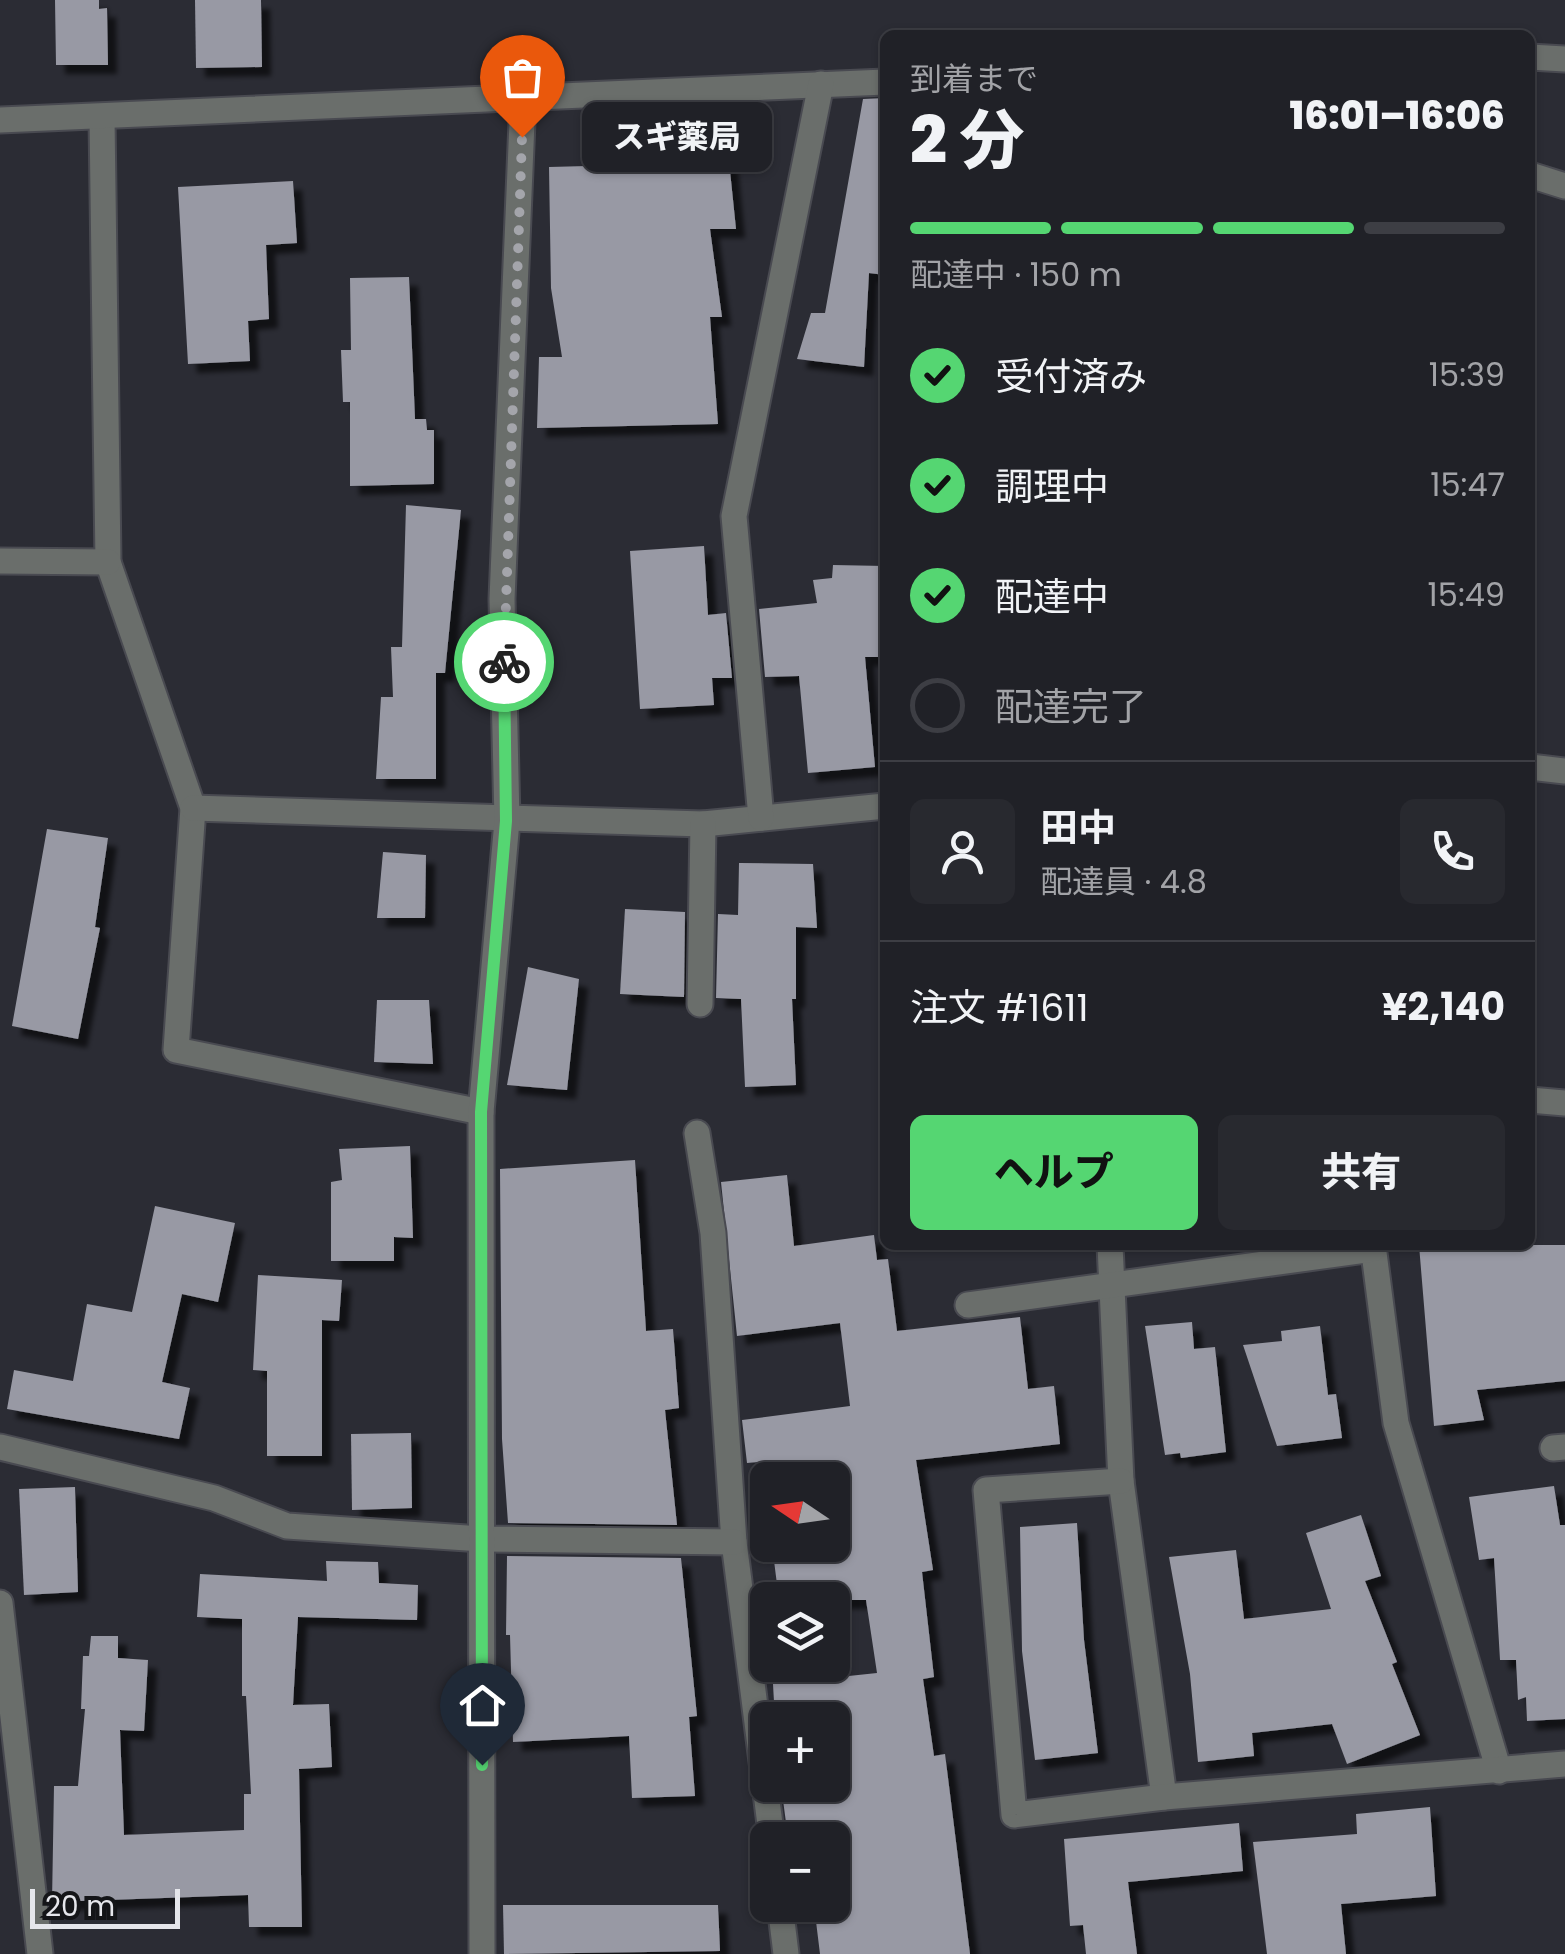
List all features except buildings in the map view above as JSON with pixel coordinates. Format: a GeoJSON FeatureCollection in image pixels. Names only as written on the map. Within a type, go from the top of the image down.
{"type":"FeatureCollection","features":[{"type":"Feature","properties":{"kind":"street"},"geometry":{"type":"LineString","coordinates":[[1535,57],[1565,59]]}},
{"type":"Feature","properties":{"kind":"street"},"geometry":{"type":"LineString","coordinates":[[0,120],[880,82]]}},
{"type":"Feature","properties":{"kind":"street"},"geometry":{"type":"LineString","coordinates":[[761,818],[734,516],[821,84]]}},
{"type":"Feature","properties":{"kind":"street"},"geometry":{"type":"LineString","coordinates":[[482,1954],[481,1112],[506,821],[502,599],[523,98]]}},
{"type":"Feature","properties":{"kind":"street"},"geometry":{"type":"LineString","coordinates":[[102,118],[108,562],[193,808],[176,1050],[481,1112]]}},
{"type":"Feature","properties":{"kind":"street"},"geometry":{"type":"LineString","coordinates":[[1535,176],[1565,186]]}},
{"type":"Feature","properties":{"kind":"street"},"geometry":{"type":"LineString","coordinates":[[0,561],[108,562]]}},
{"type":"Feature","properties":{"kind":"street"},"geometry":{"type":"LineString","coordinates":[[1535,767],[1565,772]]}},
{"type":"Feature","properties":{"kind":"street"},"geometry":{"type":"LineString","coordinates":[[193,808],[506,821],[703,824],[880,806]]}},
{"type":"Feature","properties":{"kind":"street"},"geometry":{"type":"LineString","coordinates":[[700,1004],[703,824]]}},
{"type":"Feature","properties":{"kind":"street"},"geometry":{"type":"LineString","coordinates":[[1535,1101],[1565,1104]]}},
{"type":"Feature","properties":{"kind":"street"},"geometry":{"type":"LineString","coordinates":[[698,1133],[713,1233],[734,1542],[770,1822]]}},
{"type":"Feature","properties":{"kind":"street"},"geometry":{"type":"LineString","coordinates":[[1110,1250],[1121,1481],[1164,1796]]}},
{"type":"Feature","properties":{"kind":"street"},"geometry":{"type":"LineString","coordinates":[[968,1305],[1113,1288],[1354,1250]]}},
{"type":"Feature","properties":{"kind":"street"},"geometry":{"type":"LineString","coordinates":[[1373,1250],[1396,1422],[1500,1771]]}},
{"type":"Feature","properties":{"kind":"street"},"geometry":{"type":"LineString","coordinates":[[0,1447],[214,1498],[286,1526],[482,1539],[734,1542]]}},
{"type":"Feature","properties":{"kind":"street"},"geometry":{"type":"LineString","coordinates":[[1121,1481],[986,1490],[1014,1814],[1164,1796],[1565,1764]]}},
{"type":"Feature","properties":{"kind":"street"},"geometry":{"type":"LineString","coordinates":[[0,1603],[3,1657],[40,1954]]}},
{"type":"Feature","properties":{"kind":"street"},"geometry":{"type":"LineString","coordinates":[[782,1922],[786,1954]]}},
{"type":"Feature","properties":{"kind":"way so far"},"geometry":{"type":"LineString","coordinates":[[504,662],[502,599],[522,137]]}},
{"type":"Feature","properties":{"kind":"place","name":"スギ薬局"},"geometry":{"type":"Point","coordinates":[522,137]}},
{"type":"Feature","properties":{"kind":"route"},"geometry":{"type":"LineString","coordinates":[[482,1765],[481,1112],[506,821],[504,662]]}}]}
